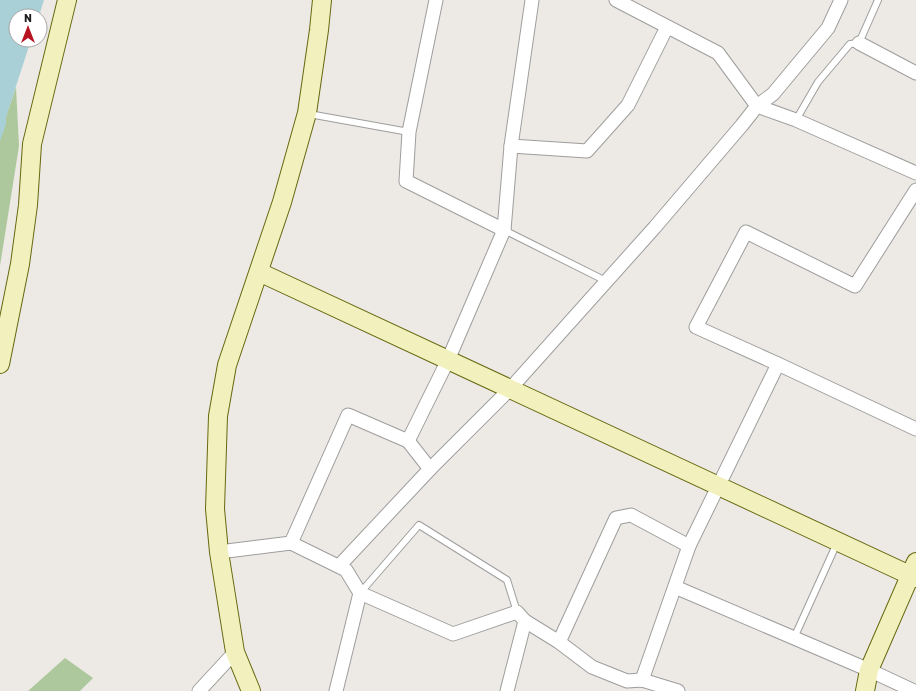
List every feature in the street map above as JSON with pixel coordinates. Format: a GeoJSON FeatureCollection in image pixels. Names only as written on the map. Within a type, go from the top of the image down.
{"type":"FeatureCollection","features":[{"type":"Feature","properties":{"kind":"street"},"geometry":{"type":"LineString","coordinates":[[0,364],[20,264],[28,205],[32,144],[67,0]]}},
{"type":"Feature","properties":{"kind":"street"},"geometry":{"type":"LineString","coordinates":[[251,691],[235,652],[219,552],[215,509],[218,416],[227,365],[282,202],[307,113],[322,0]]}},
{"type":"Feature","properties":{"kind":"street"},"geometry":{"type":"LineString","coordinates":[[436,0],[410,132],[406,181],[504,230]]}},
{"type":"Feature","properties":{"kind":"street"},"geometry":{"type":"LineString","coordinates":[[408,441],[448,360],[504,230],[511,146],[532,0]]}},
{"type":"Feature","properties":{"kind":"street"},"geometry":{"type":"LineString","coordinates":[[617,0],[718,53],[757,106],[796,120],[916,172]]}},
{"type":"Feature","properties":{"kind":"street"},"geometry":{"type":"LineString","coordinates":[[339,566],[430,469],[510,389],[655,227],[757,106],[772,94],[828,28],[841,0]]}},
{"type":"Feature","properties":{"kind":"street"},"geometry":{"type":"LineString","coordinates":[[511,146],[587,151],[628,104],[667,27]]}},
{"type":"Feature","properties":{"kind":"street"},"geometry":{"type":"LineString","coordinates":[[859,43],[916,73]]}},
{"type":"Feature","properties":{"kind":"street"},"geometry":{"type":"LineString","coordinates":[[916,190],[855,286],[746,232],[696,328],[778,364],[916,429]]}},
{"type":"Feature","properties":{"kind":"street"},"geometry":{"type":"LineString","coordinates":[[259,272],[837,542],[914,572],[869,670],[865,691]]}},
{"type":"Feature","properties":{"kind":"street"},"geometry":{"type":"LineString","coordinates":[[642,680],[689,546],[778,364]]}},
{"type":"Feature","properties":{"kind":"street"},"geometry":{"type":"LineString","coordinates":[[291,543],[348,415],[408,441],[430,469]]}},
{"type":"Feature","properties":{"kind":"street"},"geometry":{"type":"LineString","coordinates":[[559,642],[616,518],[630,514],[689,546]]}},
{"type":"Feature","properties":{"kind":"street"},"geometry":{"type":"LineString","coordinates":[[219,552],[291,543],[346,570],[360,593],[453,634],[521,617],[559,642],[592,667],[627,681],[642,680],[663,688],[678,691]]}},
{"type":"Feature","properties":{"kind":"street"},"geometry":{"type":"LineString","coordinates":[[674,587],[869,670],[914,691]]}},
{"type":"Feature","properties":{"kind":"street"},"geometry":{"type":"LineString","coordinates":[[336,691],[360,593]]}},
{"type":"Feature","properties":{"kind":"street"},"geometry":{"type":"LineString","coordinates":[[507,691],[521,617]]}},
{"type":"Feature","properties":{"kind":"street"},"geometry":{"type":"LineString","coordinates":[[199,691],[235,652]]}},
{"type":"Feature","properties":{"kind":"lane"},"geometry":{"type":"LineString","coordinates":[[796,120],[818,82],[850,44],[859,43],[878,0]]}},
{"type":"Feature","properties":{"kind":"lane"},"geometry":{"type":"LineString","coordinates":[[307,113],[410,132]]}},
{"type":"Feature","properties":{"kind":"lane"},"geometry":{"type":"LineString","coordinates":[[504,230],[606,282]]}},
{"type":"Feature","properties":{"kind":"lane"},"geometry":{"type":"LineString","coordinates":[[360,593],[419,525],[507,580],[521,617]]}},
{"type":"Feature","properties":{"kind":"lane"},"geometry":{"type":"LineString","coordinates":[[794,638],[837,542]]}},
{"type":"Feature","properties":{"kind":"green space"},"geometry":{"type":"Polygon","coordinates":[[[16,87],[19,146],[0,266],[0,134],[16,87]]]}},
{"type":"Feature","properties":{"kind":"green space"},"geometry":{"type":"Polygon","coordinates":[[[65,658],[93,678],[80,691],[28,691],[65,658]]]}},
{"type":"Feature","properties":{"kind":"water"},"geometry":{"type":"Polygon","coordinates":[[[0,0],[44,0],[42,8],[8,8],[8,48],[28,48],[6,117],[6,124],[0,141],[0,0]]]}}]}
